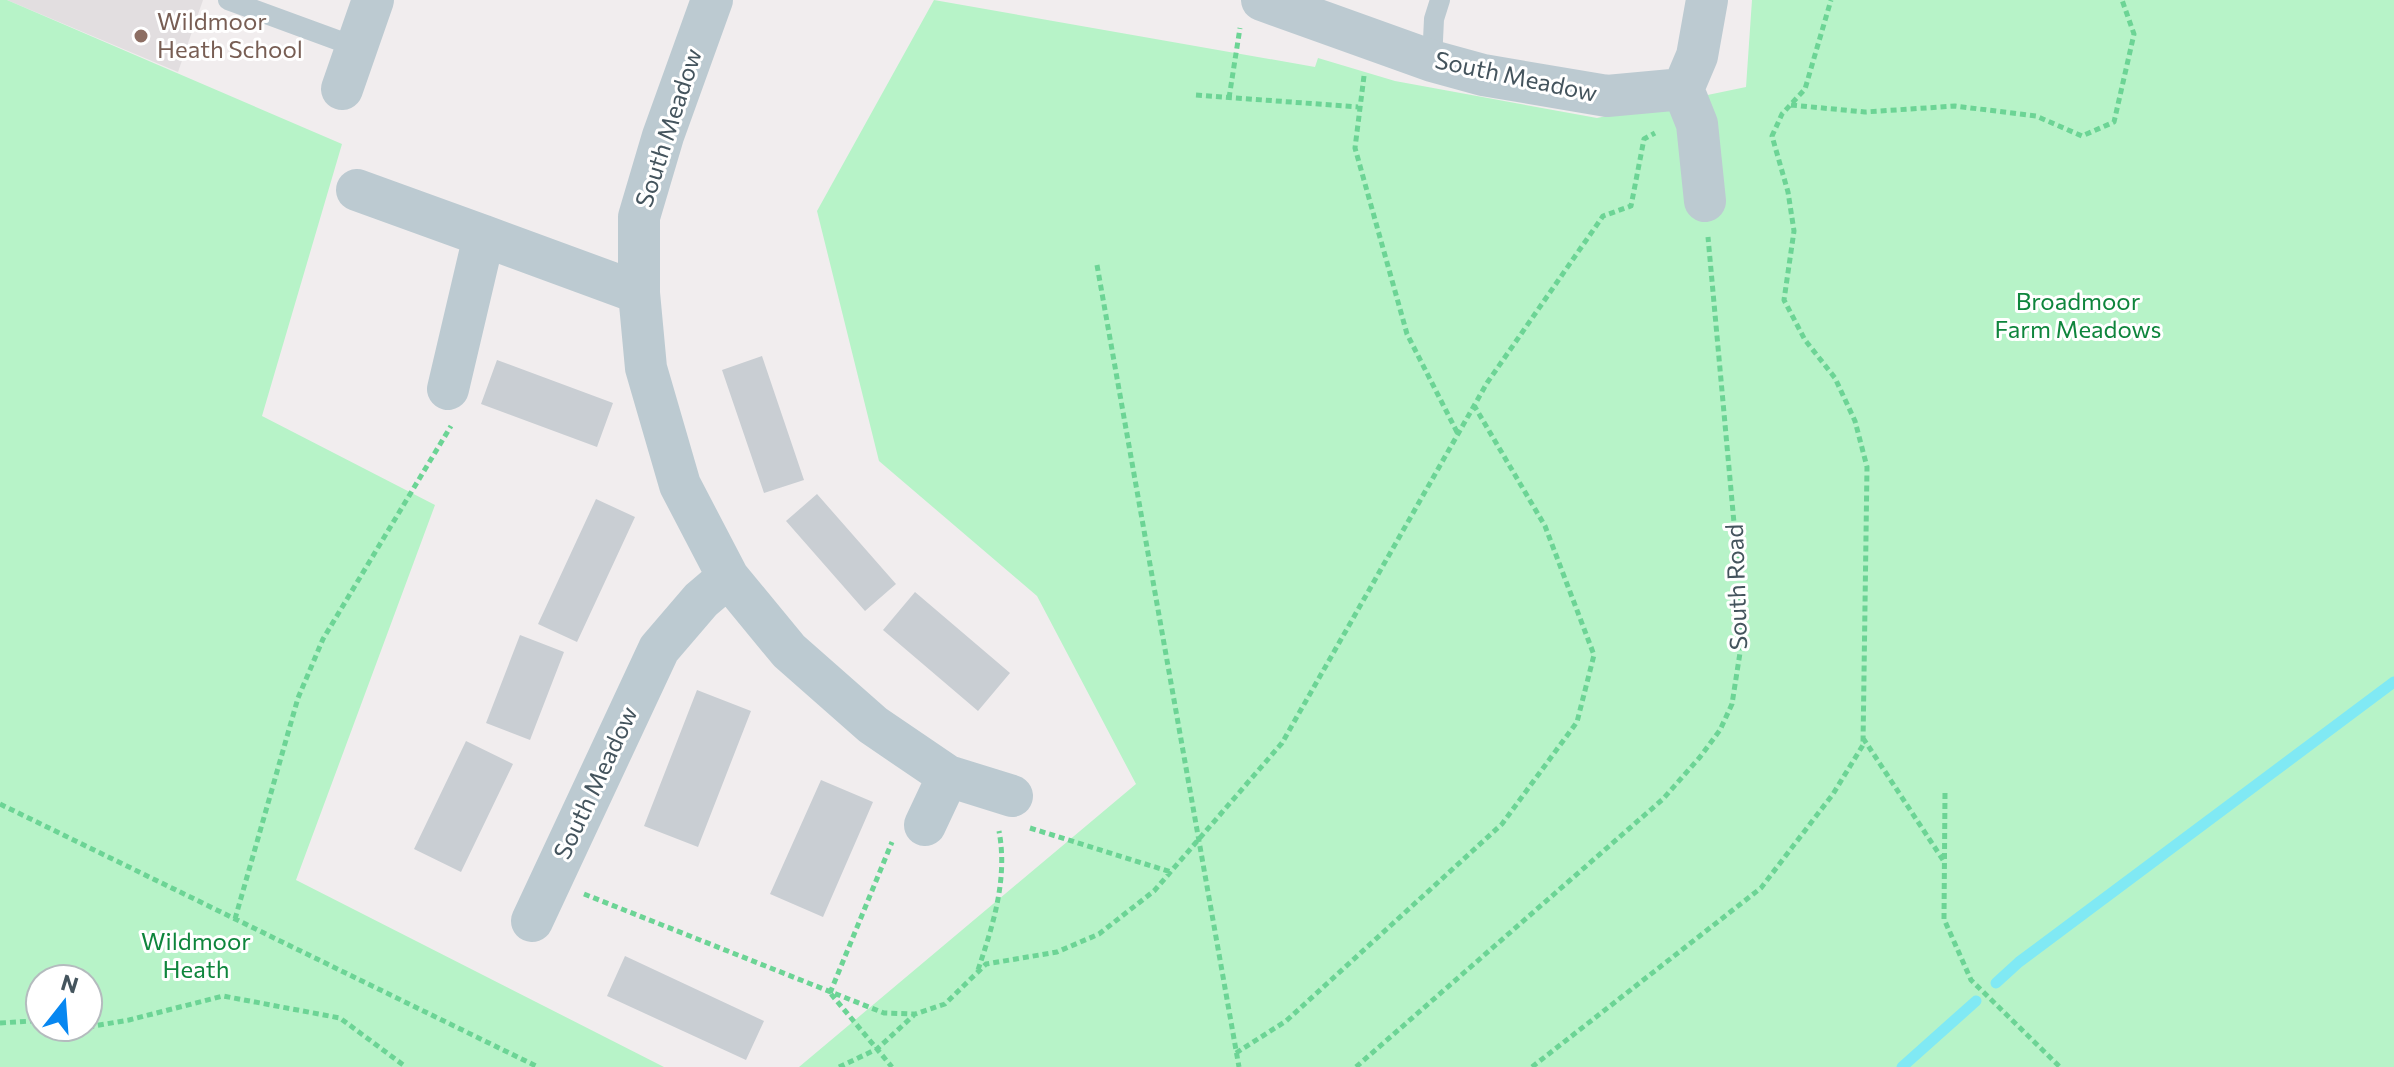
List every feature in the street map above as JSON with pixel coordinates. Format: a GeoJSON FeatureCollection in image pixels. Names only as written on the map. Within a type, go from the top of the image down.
{"type":"FeatureCollection","features":[{"type":"Feature","properties":{"kind":"street"},"geometry":{"type":"LineString","coordinates":[[342,89],[373,0]]}},
{"type":"Feature","properties":{"kind":"street","name":"South Meadow"},"geometry":{"type":"LineString","coordinates":[[712,0],[663,136],[639,217],[639,293],[646,368],[680,485],[728,577],[789,651],[873,725],[948,776],[1011,813]]}},
{"type":"Feature","properties":{"kind":"street"},"geometry":{"type":"LineString","coordinates":[[1705,201],[1697,124],[1687,99],[1707,0]]}},
{"type":"Feature","properties":{"kind":"street","name":"South Meadow"},"geometry":{"type":"LineString","coordinates":[[1252,7],[1483,75],[1607,96],[1687,99]]}},
{"type":"Feature","properties":{"kind":"street"},"geometry":{"type":"LineString","coordinates":[[357,190],[639,293]]}},
{"type":"Feature","properties":{"kind":"street"},"geometry":{"type":"LineString","coordinates":[[450,406],[484,236]]}},
{"type":"Feature","properties":{"kind":"street","name":"South Meadow"},"geometry":{"type":"LineString","coordinates":[[532,921],[659,649],[701,600],[728,577]]}},
{"type":"Feature","properties":{"kind":"street"},"geometry":{"type":"LineString","coordinates":[[925,825],[948,776]]}},
{"type":"Feature","properties":{"kind":"lane"},"geometry":{"type":"LineString","coordinates":[[228,0],[356,47]]}},
{"type":"Feature","properties":{"kind":"lane"},"geometry":{"type":"LineString","coordinates":[[1432,61],[1434,19],[1440,0]]}},
{"type":"Feature","properties":{"kind":"path"},"geometry":{"type":"LineString","coordinates":[[1532,1067],[1761,888],[1833,794],[1863,745],[1867,467],[1855,421],[1835,378],[1805,340],[1784,300],[1794,231],[1788,192],[1772,136],[1782,114],[1805,89],[1831,0]]}},
{"type":"Feature","properties":{"kind":"path"},"geometry":{"type":"LineString","coordinates":[[1790,105],[1865,112],[1955,106],[2036,116],[2082,136],[2114,122],[2134,34],[2122,0]]}},
{"type":"Feature","properties":{"kind":"path"},"geometry":{"type":"LineString","coordinates":[[1229,98],[1252,7]]}},
{"type":"Feature","properties":{"kind":"path"},"geometry":{"type":"LineString","coordinates":[[1370,40],[1358,107],[1355,148],[1407,334],[1458,434]]}},
{"type":"Feature","properties":{"kind":"path"},"geometry":{"type":"LineString","coordinates":[[1196,95],[1358,107]]}},
{"type":"Feature","properties":{"kind":"path"},"geometry":{"type":"LineString","coordinates":[[549,881],[884,1013],[915,1014],[945,1004],[986,964],[1057,952],[1099,934],[1154,891],[1282,743],[1487,383],[1603,216],[1631,206],[1644,139],[1687,99]]}},
{"type":"Feature","properties":{"kind":"path","name":"South Road"},"geometry":{"type":"LineString","coordinates":[[1356,1067],[1663,799],[1720,730],[1732,704],[1742,640],[1740,589],[1705,201]]}},
{"type":"Feature","properties":{"kind":"path"},"geometry":{"type":"LineString","coordinates":[[1097,265],[1239,1067]]}},
{"type":"Feature","properties":{"kind":"path"},"geometry":{"type":"LineString","coordinates":[[235,919],[298,698],[318,651],[450,406]]}},
{"type":"Feature","properties":{"kind":"path"},"geometry":{"type":"LineString","coordinates":[[1236,1053],[1286,1021],[1502,824],[1577,722],[1594,655],[1545,526],[1475,406]]}},
{"type":"Feature","properties":{"kind":"path"},"geometry":{"type":"LineString","coordinates":[[1863,738],[1944,861]]}},
{"type":"Feature","properties":{"kind":"path"},"geometry":{"type":"LineString","coordinates":[[1945,793],[1944,919],[1971,980],[2060,1067]]}},
{"type":"Feature","properties":{"kind":"path"},"geometry":{"type":"LineString","coordinates":[[0,804],[538,1067]]}},
{"type":"Feature","properties":{"kind":"path"},"geometry":{"type":"LineString","coordinates":[[977,972],[999,899],[1011,813],[1171,872]]}},
{"type":"Feature","properties":{"kind":"path"},"geometry":{"type":"LineString","coordinates":[[830,993],[901,818],[925,825]]}},
{"type":"Feature","properties":{"kind":"path"},"geometry":{"type":"LineString","coordinates":[[830,993],[892,1067]]}},
{"type":"Feature","properties":{"kind":"path"},"geometry":{"type":"LineString","coordinates":[[104,1024],[223,996],[340,1018],[406,1067]]}},
{"type":"Feature","properties":{"kind":"path"},"geometry":{"type":"LineString","coordinates":[[839,1067],[877,1049],[915,1014]]}},
{"type":"Feature","properties":{"kind":"path"},"geometry":{"type":"LineString","coordinates":[[0,1023],[24,1022]]}},
{"type":"Feature","properties":{"kind":"shaded area","name":"Wildmoor Heath School"},"geometry":{"type":"Polygon","coordinates":[[[7,0],[203,0],[178,72],[7,0]]]}},
{"type":"Feature","properties":{"kind":"green space","name":"Wildmoor Heath"},"geometry":{"type":"Polygon","coordinates":[[[0,0],[7,0],[342,144],[262,416],[435,505],[296,880],[664,1067],[0,1067],[0,0]]]}},
{"type":"Feature","properties":{"kind":"green space","name":"Broadmoor Farm Meadows"},"geometry":{"type":"Polygon","coordinates":[[[934,0],[1315,67],[1318,58],[1395,81],[1597,118],[1746,87],[1752,0],[2394,0],[2394,1067],[799,1067],[1136,784],[1037,596],[879,461],[817,211],[934,0]]]}},
{"type":"Feature","properties":{"kind":"building"},"geometry":{"type":"Polygon","coordinates":[[[762,356],[804,480],[764,493],[722,370],[762,356]]]}},
{"type":"Feature","properties":{"kind":"building"},"geometry":{"type":"Polygon","coordinates":[[[497,360],[613,403],[597,447],[481,404],[497,360]]]}},
{"type":"Feature","properties":{"kind":"building"},"geometry":{"type":"Polygon","coordinates":[[[817,494],[896,584],[865,611],[786,521],[817,494]]]}},
{"type":"Feature","properties":{"kind":"building"},"geometry":{"type":"Polygon","coordinates":[[[596,499],[635,517],[577,642],[538,624],[596,499]]]}},
{"type":"Feature","properties":{"kind":"building"},"geometry":{"type":"Polygon","coordinates":[[[915,592],[1010,673],[978,711],[883,630],[915,592]]]}},
{"type":"Feature","properties":{"kind":"building"},"geometry":{"type":"Polygon","coordinates":[[[520,635],[564,652],[530,740],[486,723],[520,635]]]}},
{"type":"Feature","properties":{"kind":"building"},"geometry":{"type":"Polygon","coordinates":[[[697,690],[751,711],[698,847],[644,826],[697,690]]]}},
{"type":"Feature","properties":{"kind":"building"},"geometry":{"type":"Polygon","coordinates":[[[466,741],[513,764],[461,872],[414,849],[466,741]]]}},
{"type":"Feature","properties":{"kind":"building"},"geometry":{"type":"Polygon","coordinates":[[[821,780],[873,802],[823,917],[770,894],[821,780]]]}},
{"type":"Feature","properties":{"kind":"building"},"geometry":{"type":"Polygon","coordinates":[[[625,956],[764,1021],[746,1060],[607,996],[625,956]]]}},
{"type":"Feature","properties":{"kind":"waterway"},"geometry":{"type":"LineString","coordinates":[[1996,983],[2019,962],[2394,682]]}},
{"type":"Feature","properties":{"kind":"waterway"},"geometry":{"type":"LineString","coordinates":[[1902,1067],[1976,1001]]}},
{"type":"Feature","properties":{"kind":"place","name":"Wildmoor Heath School"},"geometry":{"type":"Point","coordinates":[141,36]}}]}
